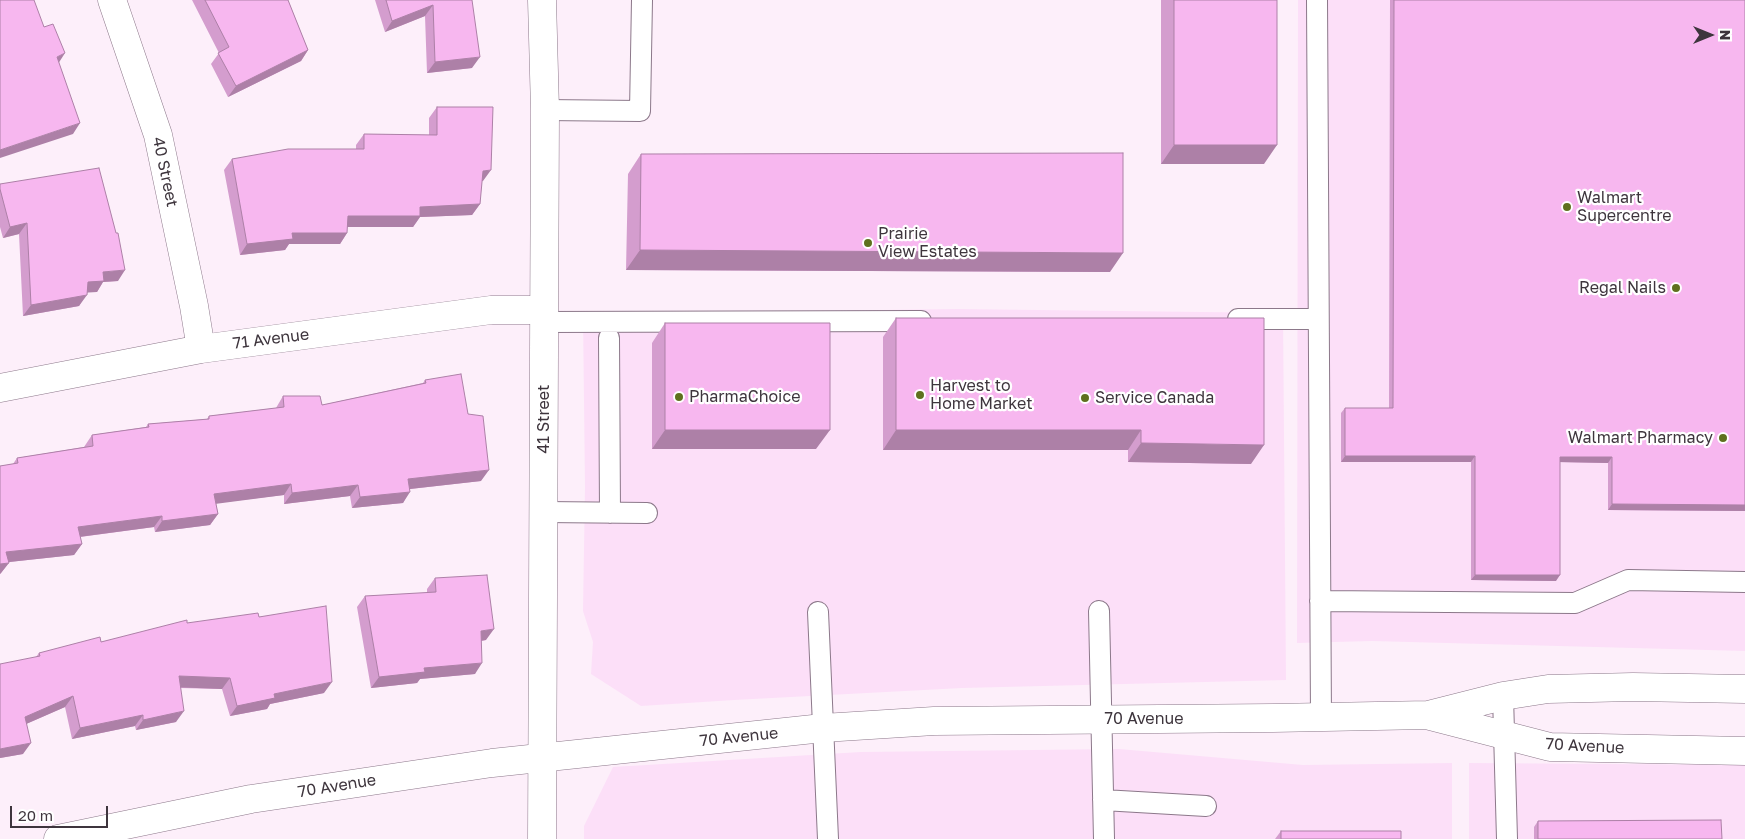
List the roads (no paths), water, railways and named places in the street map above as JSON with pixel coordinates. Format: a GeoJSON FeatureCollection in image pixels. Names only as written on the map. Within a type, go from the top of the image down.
{"type":"FeatureCollection","features":[{"type":"Feature","properties":{"kind":"street","name":"40 Street"},"geometry":{"type":"LineString","coordinates":[[112,0],[158,135],[201,348]]}},
{"type":"Feature","properties":{"kind":"street","name":"41 Street"},"geometry":{"type":"LineString","coordinates":[[542,0],[545,110],[542,839]]}},
{"type":"Feature","properties":{"kind":"street","name":"71 Avenue"},"geometry":{"type":"LineString","coordinates":[[0,388],[201,348],[500,310],[544,316]]}},
{"type":"Feature","properties":{"kind":"street","name":"70 Avenue"},"geometry":{"type":"LineString","coordinates":[[58,839],[251,799],[386,778],[541,757],[823,728],[934,721],[1321,718],[1428,715],[1503,696],[1548,689],[1745,689]]}},
{"type":"Feature","properties":{"kind":"street","name":"70 Avenue"},"geometry":{"type":"LineString","coordinates":[[1428,715],[1550,747],[1745,751]]}},
{"type":"Feature","properties":{"kind":"lane"},"geometry":{"type":"LineString","coordinates":[[545,110],[640,111],[642,0]]}},
{"type":"Feature","properties":{"kind":"lane"},"geometry":{"type":"LineString","coordinates":[[1316,0],[1321,718]]}},
{"type":"Feature","properties":{"kind":"lane"},"geometry":{"type":"LineString","coordinates":[[544,316],[935,320]]}},
{"type":"Feature","properties":{"kind":"lane"},"geometry":{"type":"LineString","coordinates":[[1220,319],[1318,319]]}},
{"type":"Feature","properties":{"kind":"lane"},"geometry":{"type":"LineString","coordinates":[[609,338],[610,513]]}},
{"type":"Feature","properties":{"kind":"lane"},"geometry":{"type":"LineString","coordinates":[[544,512],[646,513]]}},
{"type":"Feature","properties":{"kind":"lane"},"geometry":{"type":"LineString","coordinates":[[1320,601],[1575,603],[1628,580],[1745,582]]}},
{"type":"Feature","properties":{"kind":"lane"},"geometry":{"type":"LineString","coordinates":[[818,612],[828,839]]}},
{"type":"Feature","properties":{"kind":"lane"},"geometry":{"type":"LineString","coordinates":[[1099,612],[1104,839]]}},
{"type":"Feature","properties":{"kind":"lane"},"geometry":{"type":"LineString","coordinates":[[1503,696],[1507,839]]}},
{"type":"Feature","properties":{"kind":"lane"},"geometry":{"type":"LineString","coordinates":[[1103,800],[1206,806]]}},
{"type":"Feature","properties":{"kind":"place","name":"Walmart Supercentre"},"geometry":{"type":"Point","coordinates":[1567,207]}},
{"type":"Feature","properties":{"kind":"place","name":"Prairie View Estates"},"geometry":{"type":"Point","coordinates":[868,243]}},
{"type":"Feature","properties":{"kind":"place","name":"Regal Nails"},"geometry":{"type":"Point","coordinates":[1676,288]}},
{"type":"Feature","properties":{"kind":"place","name":"Harvest to Home Market"},"geometry":{"type":"Point","coordinates":[920,395]}},
{"type":"Feature","properties":{"kind":"place","name":"PharmaChoice"},"geometry":{"type":"Point","coordinates":[679,397]}},
{"type":"Feature","properties":{"kind":"place","name":"Service Canada"},"geometry":{"type":"Point","coordinates":[1085,398]}},
{"type":"Feature","properties":{"kind":"place","name":"Walmart Pharmacy"},"geometry":{"type":"Point","coordinates":[1723,438]}}]}
